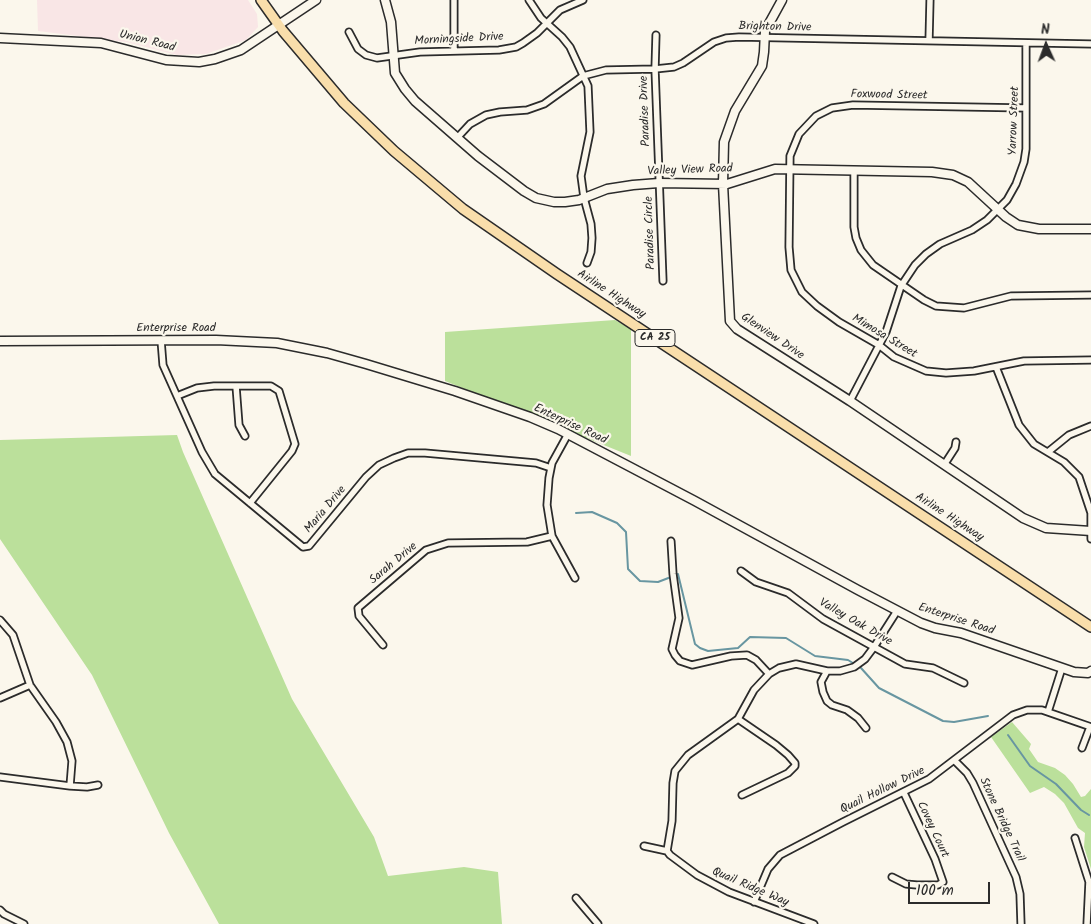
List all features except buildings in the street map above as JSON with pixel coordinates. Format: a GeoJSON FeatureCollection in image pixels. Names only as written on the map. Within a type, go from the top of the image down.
{"type":"FeatureCollection","features":[{"type":"Feature","properties":{"kind":"main road","name":"Airline Highway"},"geometry":{"type":"LineString","coordinates":[[261,0],[279,26],[356,116],[400,157],[464,209],[557,274],[1091,627]]}},
{"type":"Feature","properties":{"kind":"street","name":"Union Road"},"geometry":{"type":"LineString","coordinates":[[0,38],[100,43],[166,60],[190,62],[215,59],[247,47],[316,0]]}},
{"type":"Feature","properties":{"kind":"street","name":"Valley View Road"},"geometry":{"type":"LineString","coordinates":[[385,0],[391,22],[395,73],[414,101],[506,178],[532,196],[544,200],[560,202],[584,198],[621,186],[659,183],[723,184],[738,181],[768,170],[932,172],[953,175],[972,184],[998,210],[1013,222],[1026,228],[1091,229]]}},
{"type":"Feature","properties":{"kind":"street"},"geometry":{"type":"LineString","coordinates":[[454,0],[454,51]]}},
{"type":"Feature","properties":{"kind":"street"},"geometry":{"type":"LineString","coordinates":[[529,0],[536,12],[570,47],[584,76],[588,92],[589,139],[581,176],[592,238],[591,252],[587,263]]}},
{"type":"Feature","properties":{"kind":"street","name":"Morningside Drive"},"geometry":{"type":"LineString","coordinates":[[349,32],[358,49],[366,55],[377,58],[394,54],[420,52],[499,50],[516,47],[532,37],[560,10],[583,0]]}},
{"type":"Feature","properties":{"kind":"street","name":"Glenview Drive"},"geometry":{"type":"LineString","coordinates":[[782,0],[765,31],[762,66],[735,111],[728,129],[723,152],[730,321],[737,329],[850,401],[1023,518],[1046,528],[1091,534]]}},
{"type":"Feature","properties":{"kind":"street"},"geometry":{"type":"LineString","coordinates":[[929,41],[930,0]]}},
{"type":"Feature","properties":{"kind":"street","name":"Paradise Drive"},"geometry":{"type":"LineString","coordinates":[[656,35],[655,69],[659,183]]}},
{"type":"Feature","properties":{"kind":"street","name":"Brighton Drive"},"geometry":{"type":"LineString","coordinates":[[457,138],[470,124],[486,115],[527,110],[544,104],[584,76],[606,70],[655,69],[678,66],[706,46],[718,40],[739,37],[1091,44]]}},
{"type":"Feature","properties":{"kind":"street","name":"Yarrow Street"},"geometry":{"type":"LineString","coordinates":[[850,401],[886,332],[901,286],[915,265],[940,244],[978,226],[998,210],[1016,184],[1024,162],[1027,130],[1026,43]]}},
{"type":"Feature","properties":{"kind":"street","name":"Foxwood Street"},"geometry":{"type":"LineString","coordinates":[[789,169],[792,150],[799,134],[816,116],[832,108],[853,105],[1026,108]]}},
{"type":"Feature","properties":{"kind":"street","name":"Mimosa Street"},"geometry":{"type":"LineString","coordinates":[[789,169],[790,261],[793,276],[807,297],[839,322],[879,345],[901,361],[915,367],[946,374],[1034,360],[1091,360]]}},
{"type":"Feature","properties":{"kind":"street"},"geometry":{"type":"LineString","coordinates":[[854,171],[854,226],[859,246],[865,256],[873,265],[901,286],[936,306],[964,308],[1011,296],[1091,295]]}},
{"type":"Feature","properties":{"kind":"street","name":"Paradise Circle"},"geometry":{"type":"LineString","coordinates":[[659,183],[663,281]]}},
{"type":"Feature","properties":{"kind":"street","name":"Maria Drive"},"geometry":{"type":"LineString","coordinates":[[161,340],[163,365],[202,452],[215,474],[303,547],[309,546],[366,477],[380,465],[394,458],[425,452],[536,463],[551,468]]}},
{"type":"Feature","properties":{"kind":"street","name":"Enterprise Road"},"geometry":{"type":"LineString","coordinates":[[0,341],[216,340],[277,343],[327,353],[455,391],[530,417],[568,434],[897,611],[935,628],[961,633],[1074,672],[1088,673],[1091,671]]}},
{"type":"Feature","properties":{"kind":"street"},"geometry":{"type":"LineString","coordinates":[[996,367],[1019,425],[1034,444],[1064,462],[1079,477],[1091,513],[1091,534]]}},
{"type":"Feature","properties":{"kind":"street"},"geometry":{"type":"LineString","coordinates":[[177,396],[197,388],[236,386],[271,386],[279,391],[294,444],[292,451],[250,503]]}},
{"type":"Feature","properties":{"kind":"street"},"geometry":{"type":"LineString","coordinates":[[236,386],[239,426],[245,436]]}},
{"type":"Feature","properties":{"kind":"street"},"geometry":{"type":"LineString","coordinates":[[1048,452],[1069,435],[1091,426]]}},
{"type":"Feature","properties":{"kind":"street"},"geometry":{"type":"LineString","coordinates":[[568,434],[551,468],[547,505],[552,536],[575,578]]}},
{"type":"Feature","properties":{"kind":"street"},"geometry":{"type":"LineString","coordinates":[[944,465],[956,448],[956,442]]}},
{"type":"Feature","properties":{"kind":"street","name":"Sarah Drive"},"geometry":{"type":"LineString","coordinates":[[383,645],[359,616],[358,608],[426,550],[448,542],[527,542],[552,536]]}},
{"type":"Feature","properties":{"kind":"street"},"geometry":{"type":"LineString","coordinates":[[671,541],[679,618],[672,649],[675,655],[680,661],[692,665],[731,656],[747,655],[756,660],[769,674]]}},
{"type":"Feature","properties":{"kind":"street","name":"Valley Oak Drive"},"geometry":{"type":"LineString","coordinates":[[741,571],[756,582],[788,593],[823,619],[905,664],[933,668],[964,683]]}},
{"type":"Feature","properties":{"kind":"street"},"geometry":{"type":"LineString","coordinates":[[644,846],[667,851],[670,842],[676,771],[688,755],[738,719],[754,690],[769,674],[779,668],[796,664],[827,671],[840,671],[854,667],[865,659],[897,611]]}},
{"type":"Feature","properties":{"kind":"street"},"geometry":{"type":"LineString","coordinates":[[0,620],[13,635],[30,685],[56,722],[67,742],[72,761],[70,786]]}},
{"type":"Feature","properties":{"kind":"street"},"geometry":{"type":"LineString","coordinates":[[1048,712],[1062,668]]}},
{"type":"Feature","properties":{"kind":"street"},"geometry":{"type":"LineString","coordinates":[[827,671],[822,682],[823,692],[827,701],[854,714],[866,728]]}},
{"type":"Feature","properties":{"kind":"street"},"geometry":{"type":"LineString","coordinates":[[0,698],[30,685]]}},
{"type":"Feature","properties":{"kind":"street","name":"Quail Hollow Drive"},"geometry":{"type":"LineString","coordinates":[[754,902],[768,869],[780,855],[929,780],[1013,715],[1036,709],[1090,727]]}},
{"type":"Feature","properties":{"kind":"street"},"geometry":{"type":"LineString","coordinates":[[738,719],[776,745],[788,755],[795,766],[788,773],[742,795]]}},
{"type":"Feature","properties":{"kind":"street"},"geometry":{"type":"LineString","coordinates":[[1082,748],[1090,727]]}},
{"type":"Feature","properties":{"kind":"street","name":"Stone Bridge Trail"},"geometry":{"type":"LineString","coordinates":[[954,760],[974,783],[1014,871],[1020,894],[1021,924]]}},
{"type":"Feature","properties":{"kind":"street"},"geometry":{"type":"LineString","coordinates":[[0,777],[70,786],[87,787],[98,785]]}},
{"type":"Feature","properties":{"kind":"street","name":"Covey Court"},"geometry":{"type":"LineString","coordinates":[[892,878],[906,884],[917,885],[938,885],[943,882],[932,852],[904,793]]}},
{"type":"Feature","properties":{"kind":"street"},"geometry":{"type":"LineString","coordinates":[[1075,838],[1089,882],[1087,924]]}},
{"type":"Feature","properties":{"kind":"street","name":"Quail Ridge Way"},"geometry":{"type":"LineString","coordinates":[[667,851],[697,875],[729,892],[814,924]]}},
{"type":"Feature","properties":{"kind":"street"},"geometry":{"type":"LineString","coordinates":[[576,898],[598,924]]}},
{"type":"Feature","properties":{"kind":"street"},"geometry":{"type":"LineString","coordinates":[[0,910],[24,924]]}},
{"type":"Feature","properties":{"kind":"shaded area"},"geometry":{"type":"Polygon","coordinates":[[[37,0],[248,0],[257,14],[258,27],[246,40],[206,54],[177,55],[126,42],[38,31],[37,0]]]}},
{"type":"Feature","properties":{"kind":"green space"},"geometry":{"type":"Polygon","coordinates":[[[615,320],[631,329],[631,456],[445,381],[445,332],[615,320]]]}},
{"type":"Feature","properties":{"kind":"green space"},"geometry":{"type":"Polygon","coordinates":[[[177,435],[292,699],[374,837],[388,876],[464,867],[498,872],[502,924],[219,924],[169,833],[92,675],[0,539],[0,440],[177,435]]]}},
{"type":"Feature","properties":{"kind":"green space"},"geometry":{"type":"Polygon","coordinates":[[[1012,722],[1031,744],[1029,749],[1038,762],[1055,768],[1065,775],[1081,797],[1085,796],[1091,789],[1091,869],[1084,847],[1085,833],[1078,828],[1064,803],[1044,787],[1030,793],[991,737],[1012,722]]]}},
{"type":"Feature","properties":{"kind":"waterway"},"geometry":{"type":"LineString","coordinates":[[576,513],[592,512],[617,523],[626,532],[628,569],[640,581],[658,582],[671,577]]}},
{"type":"Feature","properties":{"kind":"waterway"},"geometry":{"type":"LineString","coordinates":[[675,575],[678,574],[695,644],[700,648],[708,651],[738,648],[750,637],[786,638],[815,656],[848,660],[861,668],[879,688],[943,721],[954,722],[988,716]]}},
{"type":"Feature","properties":{"kind":"waterway"},"geometry":{"type":"LineString","coordinates":[[1008,735],[1030,766],[1056,784],[1081,810],[1089,815]]}}]}
